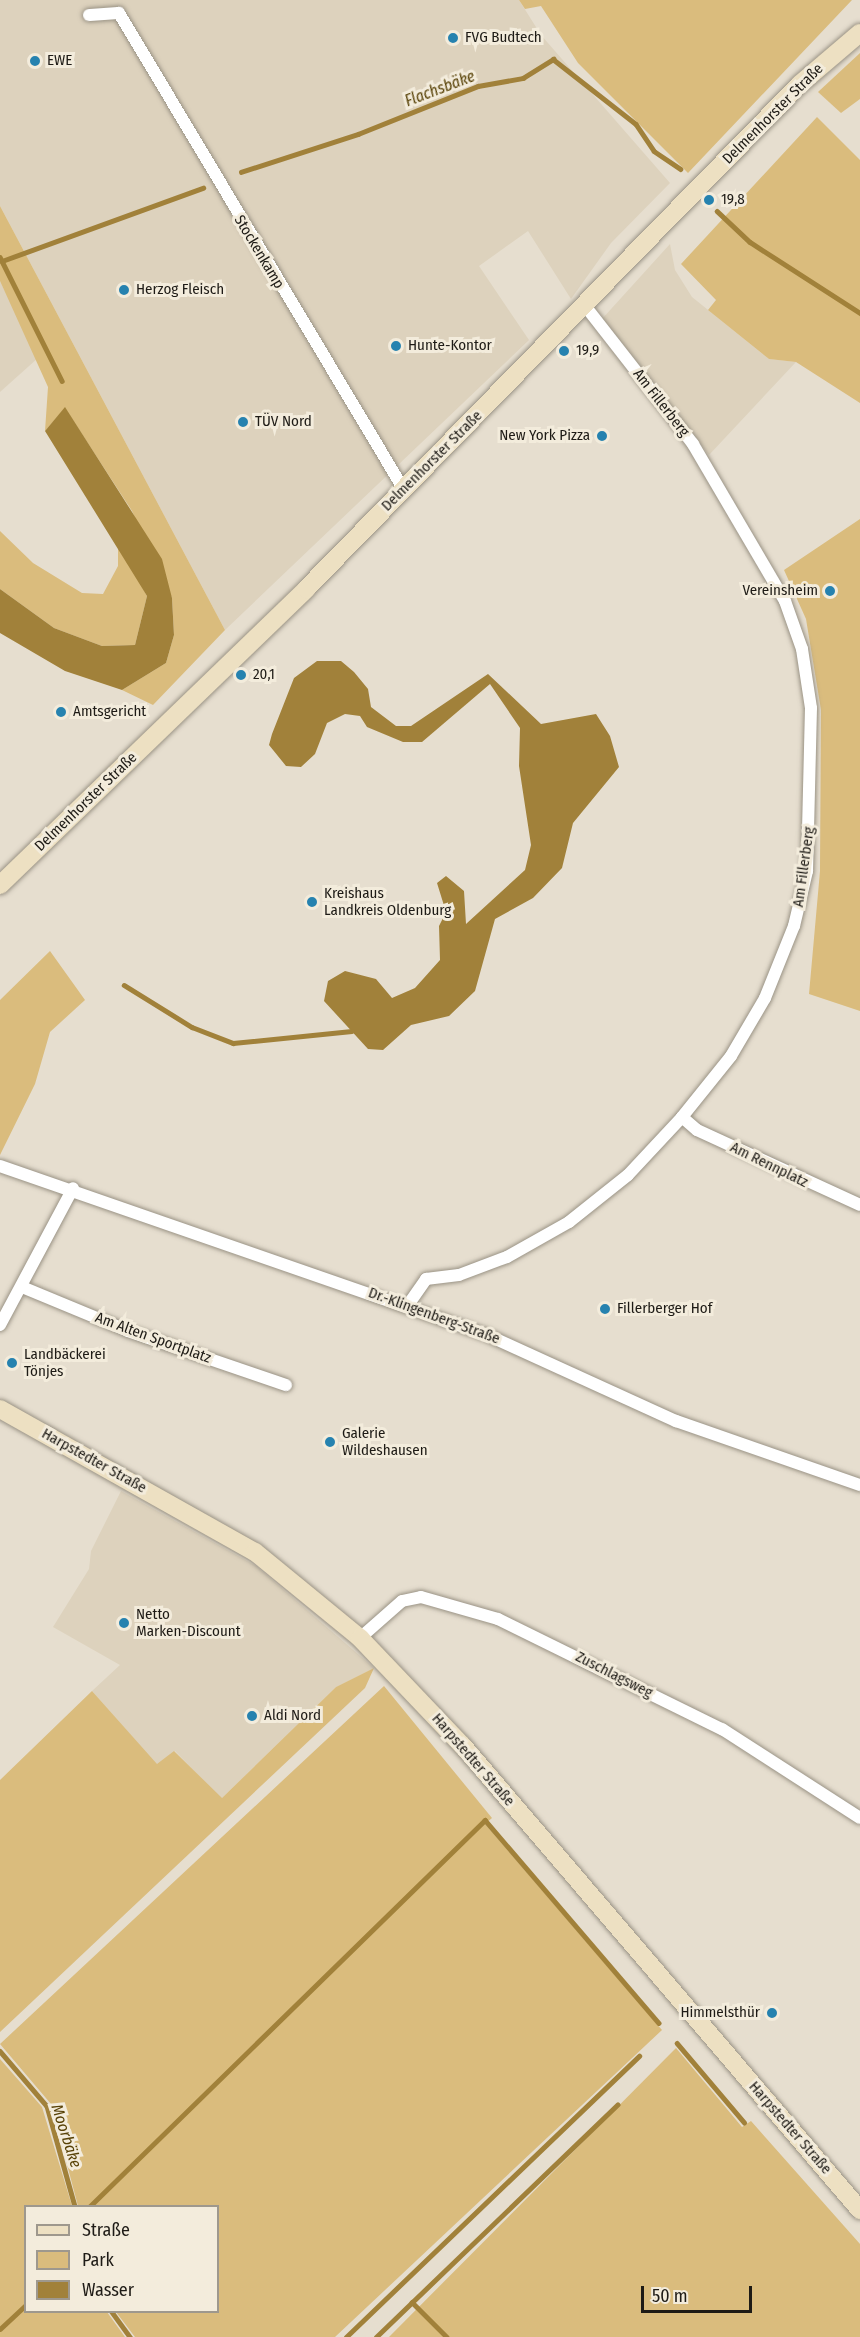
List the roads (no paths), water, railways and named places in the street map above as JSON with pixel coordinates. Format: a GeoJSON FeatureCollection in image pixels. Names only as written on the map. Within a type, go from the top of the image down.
{"type":"FeatureCollection","features":[{"type":"Feature","properties":{"kind":"main road","name":"Delmenhorster Straße"},"geometry":{"type":"LineString","coordinates":[[0,885],[586,307],[792,93],[860,33]]}},
{"type":"Feature","properties":{"kind":"main road","name":"Harpstedter Straße"},"geometry":{"type":"LineString","coordinates":[[0,1409],[255,1552],[360,1638],[463,1746],[860,2210]]}},
{"type":"Feature","properties":{"kind":"street"},"geometry":{"type":"LineString","coordinates":[[89,15],[119,13],[123,0]]}},
{"type":"Feature","properties":{"kind":"street","name":"Stockenkamp"},"geometry":{"type":"LineString","coordinates":[[119,13],[403,488]]}},
{"type":"Feature","properties":{"kind":"street","name":"Am Fillerberg"},"geometry":{"type":"LineString","coordinates":[[408,1305],[426,1279],[459,1275],[507,1257],[569,1222],[628,1175],[682,1117],[731,1056],[765,998],[794,926],[812,816],[812,708],[801,649],[785,602],[745,528],[693,444],[586,307]]}},
{"type":"Feature","properties":{"kind":"street","name":"Am Rennplatz"},"geometry":{"type":"LineString","coordinates":[[682,1117],[717,1139],[860,1205]]}},
{"type":"Feature","properties":{"kind":"street","name":"Dr.-Klingenberg-Straße"},"geometry":{"type":"LineString","coordinates":[[0,1166],[73,1188],[408,1305],[487,1335],[676,1420],[860,1485]]}},
{"type":"Feature","properties":{"kind":"street"},"geometry":{"type":"LineString","coordinates":[[0,1325],[73,1188]]}},
{"type":"Feature","properties":{"kind":"street","name":"Am Alten Sportplatz"},"geometry":{"type":"LineString","coordinates":[[22,1287],[128,1331],[286,1385]]}},
{"type":"Feature","properties":{"kind":"street","name":"Zuschlagsweg"},"geometry":{"type":"LineString","coordinates":[[360,1638],[402,1601],[421,1597],[498,1619],[722,1729],[860,1818]]}},
{"type":"Feature","properties":{"kind":"water"},"geometry":{"type":"Polygon","coordinates":[[[65,407],[162,559],[172,598],[174,635],[166,663],[122,690],[65,671],[0,633],[0,589],[54,628],[102,646],[135,645],[147,596],[45,431],[65,407]]]}},
{"type":"Feature","properties":{"kind":"water"},"geometry":{"type":"Polygon","coordinates":[[[317,661],[341,661],[368,689],[371,707],[396,726],[411,726],[488,674],[541,724],[596,714],[610,736],[619,767],[573,823],[562,868],[533,898],[495,919],[475,991],[449,1016],[411,1025],[383,1050],[368,1049],[324,1001],[328,981],[345,971],[376,979],[392,998],[415,988],[440,960],[439,926],[446,912],[437,883],[446,876],[464,891],[466,924],[525,870],[531,845],[519,766],[520,728],[490,684],[422,742],[403,742],[367,727],[360,716],[345,714],[327,723],[315,754],[301,767],[286,766],[269,745],[272,734],[294,678],[317,661]]]}},
{"type":"Feature","properties":{"kind":"waterway","name":"Flachsbäke"},"geometry":{"type":"LineString","coordinates":[[241,172],[358,134],[478,86],[523,78],[553,59],[636,124],[654,151],[681,169]]}},
{"type":"Feature","properties":{"kind":"waterway","name":"Flachsbäke"},"geometry":{"type":"LineString","coordinates":[[0,257],[2,261],[203,188]]}},
{"type":"Feature","properties":{"kind":"waterway","name":"Flachsbäke"},"geometry":{"type":"LineString","coordinates":[[717,211],[750,242],[860,313]]}},
{"type":"Feature","properties":{"kind":"waterway"},"geometry":{"type":"LineString","coordinates":[[2,261],[62,381]]}},
{"type":"Feature","properties":{"kind":"waterway"},"geometry":{"type":"LineString","coordinates":[[124,985],[192,1027],[233,1043],[351,1031]]}},
{"type":"Feature","properties":{"kind":"waterway"},"geometry":{"type":"LineString","coordinates":[[91,2205],[485,1820],[659,2023]]}},
{"type":"Feature","properties":{"kind":"waterway"},"geometry":{"type":"LineString","coordinates":[[677,2043],[744,2122]]}},
{"type":"Feature","properties":{"kind":"waterway","name":"Moorbäke"},"geometry":{"type":"LineString","coordinates":[[0,2051],[47,2106],[75,2205]]}},
{"type":"Feature","properties":{"kind":"waterway"},"geometry":{"type":"LineString","coordinates":[[346,2337],[639,2056]]}},
{"type":"Feature","properties":{"kind":"waterway"},"geometry":{"type":"LineString","coordinates":[[376,2337],[617,2105]]}},
{"type":"Feature","properties":{"kind":"waterway"},"geometry":{"type":"LineString","coordinates":[[412,2302],[447,2337]]}},
{"type":"Feature","properties":{"kind":"waterway"},"geometry":{"type":"LineString","coordinates":[[0,2329],[24,2307]]}},
{"type":"Feature","properties":{"kind":"waterway","name":"Moorbäke"},"geometry":{"type":"LineString","coordinates":[[113,2313],[130,2337]]}},
{"type":"Feature","properties":{"kind":"place","name":"FVG Budtech"},"geometry":{"type":"Point","coordinates":[453,38]}},
{"type":"Feature","properties":{"kind":"place","name":"EWE"},"geometry":{"type":"Point","coordinates":[35,61]}},
{"type":"Feature","properties":{"kind":"place","name":"19,8"},"geometry":{"type":"Point","coordinates":[709,200]}},
{"type":"Feature","properties":{"kind":"place","name":"Herzog Fleisch"},"geometry":{"type":"Point","coordinates":[124,290]}},
{"type":"Feature","properties":{"kind":"place","name":"Hunte-Kontor"},"geometry":{"type":"Point","coordinates":[396,346]}},
{"type":"Feature","properties":{"kind":"place","name":"19,9"},"geometry":{"type":"Point","coordinates":[564,351]}},
{"type":"Feature","properties":{"kind":"place","name":"TÜV Nord"},"geometry":{"type":"Point","coordinates":[243,422]}},
{"type":"Feature","properties":{"kind":"place","name":"New York Pizza"},"geometry":{"type":"Point","coordinates":[602,436]}},
{"type":"Feature","properties":{"kind":"place","name":"Vereinsheim"},"geometry":{"type":"Point","coordinates":[830,591]}},
{"type":"Feature","properties":{"kind":"place","name":"20,1"},"geometry":{"type":"Point","coordinates":[241,675]}},
{"type":"Feature","properties":{"kind":"place","name":"Amtsgericht"},"geometry":{"type":"Point","coordinates":[61,712]}},
{"type":"Feature","properties":{"kind":"place","name":"Kreishaus Landkreis Oldenburg"},"geometry":{"type":"Point","coordinates":[312,902]}},
{"type":"Feature","properties":{"kind":"place","name":"Fillerberger Hof"},"geometry":{"type":"Point","coordinates":[605,1309]}},
{"type":"Feature","properties":{"kind":"place","name":"Landbäckerei Tönjes"},"geometry":{"type":"Point","coordinates":[12,1363]}},
{"type":"Feature","properties":{"kind":"place","name":"Galerie Wildeshausen"},"geometry":{"type":"Point","coordinates":[330,1442]}},
{"type":"Feature","properties":{"kind":"place","name":"Netto Marken-Discount"},"geometry":{"type":"Point","coordinates":[124,1623]}},
{"type":"Feature","properties":{"kind":"place","name":"Aldi Nord"},"geometry":{"type":"Point","coordinates":[252,1716]}},
{"type":"Feature","properties":{"kind":"place","name":"Himmelsthür"},"geometry":{"type":"Point","coordinates":[772,2013]}}]}
